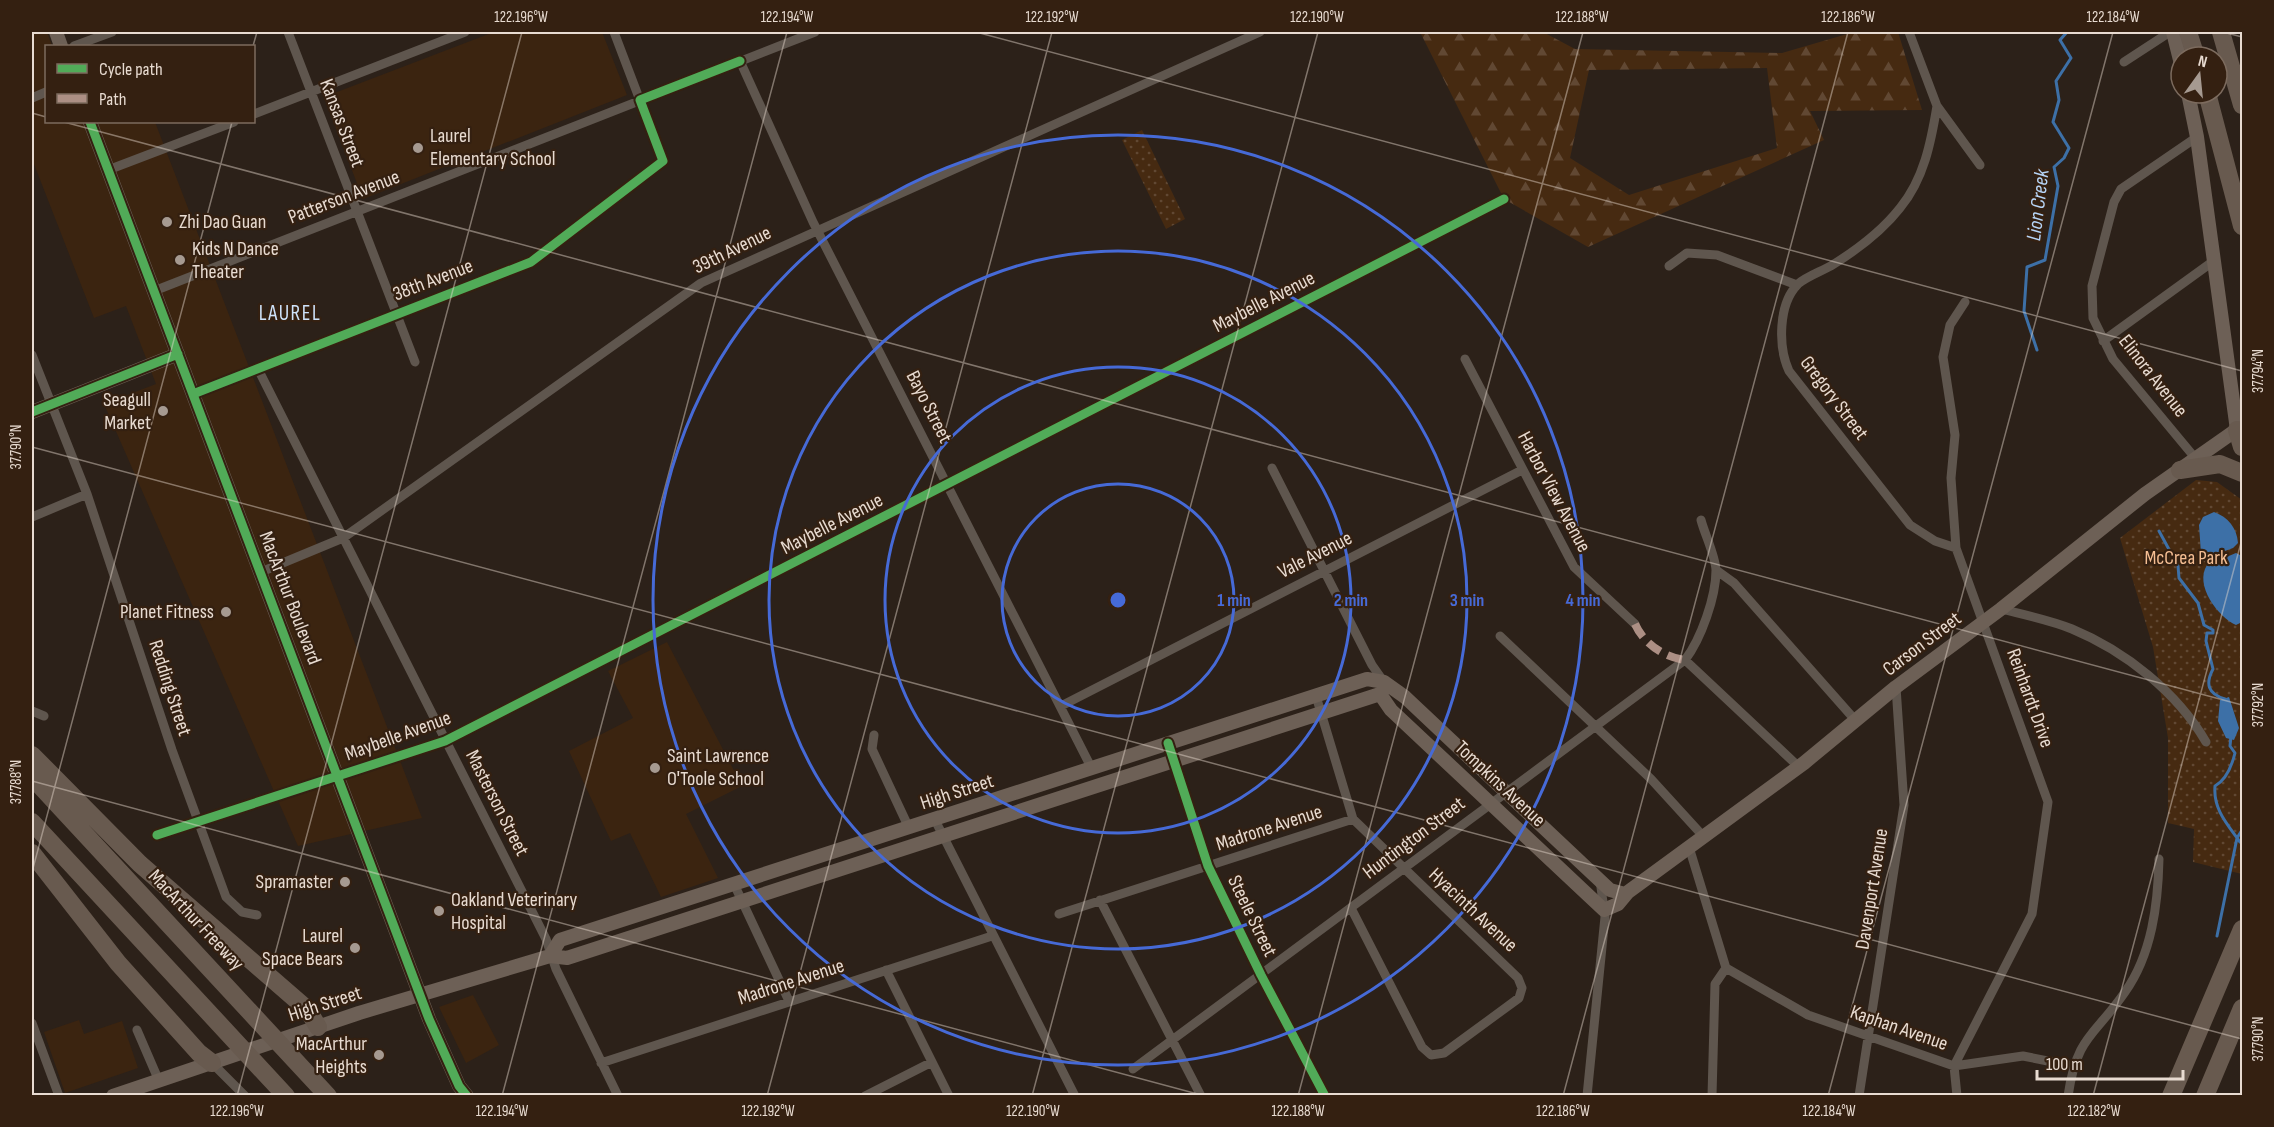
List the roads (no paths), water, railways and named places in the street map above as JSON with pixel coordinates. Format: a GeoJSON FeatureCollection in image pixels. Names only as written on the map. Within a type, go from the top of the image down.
{"type":"FeatureCollection","features":[{"type":"Feature","properties":{"kind":"highway"},"geometry":{"type":"LineString","coordinates":[[2221,32],[2242,105]]}},
{"type":"Feature","properties":{"kind":"highway"},"geometry":{"type":"LineString","coordinates":[[2210,105],[2242,226]]}},
{"type":"Feature","properties":{"kind":"highway"},"geometry":{"type":"LineString","coordinates":[[2180,470],[2220,464],[2242,473]]}},
{"type":"Feature","properties":{"kind":"highway"},"geometry":{"type":"LineString","coordinates":[[32,755],[140,864],[308,1010],[318,1027]]}},
{"type":"Feature","properties":{"kind":"highway","name":"MacArthur Freeway"},"geometry":{"type":"LineString","coordinates":[[32,777],[328,1095]]}},
{"type":"Feature","properties":{"kind":"highway"},"geometry":{"type":"LineString","coordinates":[[32,822],[284,1095]]}},
{"type":"Feature","properties":{"kind":"highway"},"geometry":{"type":"LineString","coordinates":[[32,853],[118,963],[199,1053],[212,1063]]}},
{"type":"Feature","properties":{"kind":"highway"},"geometry":{"type":"LineString","coordinates":[[2172,1095],[2242,929]]}},
{"type":"Feature","properties":{"kind":"highway"},"geometry":{"type":"LineString","coordinates":[[2205,1095],[2242,1008]]}},
{"type":"Feature","properties":{"kind":"street"},"geometry":{"type":"LineString","coordinates":[[77,45],[112,32]]}},
{"type":"Feature","properties":{"kind":"street","name":"Kansas Street"},"geometry":{"type":"LineString","coordinates":[[288,32],[415,362]]}},
{"type":"Feature","properties":{"kind":"street"},"geometry":{"type":"LineString","coordinates":[[255,114],[465,32]]}},
{"type":"Feature","properties":{"kind":"street"},"geometry":{"type":"LineString","coordinates":[[614,32],[640,100]]}},
{"type":"Feature","properties":{"kind":"street","name":"Patterson Avenue"},"geometry":{"type":"LineString","coordinates":[[154,291],[815,32]]}},
{"type":"Feature","properties":{"kind":"street","name":"39th Avenue"},"geometry":{"type":"LineString","coordinates":[[261,572],[343,538],[701,283],[1260,32]]}},
{"type":"Feature","properties":{"kind":"street"},"geometry":{"type":"LineString","coordinates":[[1909,32],[1937,106],[1980,165]]}},
{"type":"Feature","properties":{"kind":"street"},"geometry":{"type":"LineString","coordinates":[[2124,62],[2171,32]]}},
{"type":"Feature","properties":{"kind":"street","name":"Bayo Street"},"geometry":{"type":"LineString","coordinates":[[740,61],[818,230],[1091,767]]}},
{"type":"Feature","properties":{"kind":"street","name":"38th Avenue"},"geometry":{"type":"LineString","coordinates":[[193,394],[531,262],[663,161],[640,100]]}},
{"type":"Feature","properties":{"kind":"street"},"geometry":{"type":"LineString","coordinates":[[2190,105],[2241,434]]}},
{"type":"Feature","properties":{"kind":"street"},"geometry":{"type":"LineString","coordinates":[[1669,266],[1687,253],[1717,255],[1797,285],[1869,240],[1901,207],[1920,176],[1930,147],[1937,106]]}},
{"type":"Feature","properties":{"kind":"street","name":"MacArthur Boulevard"},"geometry":{"type":"LineString","coordinates":[[90,123],[419,994],[462,1092]]}},
{"type":"Feature","properties":{"kind":"street"},"geometry":{"type":"LineString","coordinates":[[108,170],[231,123]]}},
{"type":"Feature","properties":{"kind":"street","name":"Elinora Avenue"},"geometry":{"type":"LineString","coordinates":[[2196,459],[2113,359],[2093,318],[2092,286],[2114,202],[2121,189],[2197,137]]}},
{"type":"Feature","properties":{"kind":"street","name":"Maybelle Avenue"},"geometry":{"type":"LineString","coordinates":[[157,835],[445,741],[1504,199]]}},
{"type":"Feature","properties":{"kind":"street"},"geometry":{"type":"LineString","coordinates":[[2103,341],[2215,260]]}},
{"type":"Feature","properties":{"kind":"street","name":"Gregory Street"},"geometry":{"type":"LineString","coordinates":[[1797,285],[1782,315],[1781,343],[1789,371],[1910,525],[1935,541],[1956,548]]}},
{"type":"Feature","properties":{"kind":"street","name":"Reinhardt Drive"},"geometry":{"type":"LineString","coordinates":[[1954,1066],[2032,914],[2048,802],[1956,548],[1951,478],[1955,435],[1943,357],[1950,325],[1965,302]]}},
{"type":"Feature","properties":{"kind":"street"},"geometry":{"type":"LineString","coordinates":[[32,412],[178,354]]}},
{"type":"Feature","properties":{"kind":"street","name":"Redding Street"},"geometry":{"type":"LineString","coordinates":[[32,355],[87,494],[198,822],[226,897],[242,912],[257,915]]}},
{"type":"Feature","properties":{"kind":"street","name":"Harbor View Avenue"},"geometry":{"type":"LineString","coordinates":[[1465,359],[1574,567],[1635,624]]}},
{"type":"Feature","properties":{"kind":"street","name":"Masterson Street"},"geometry":{"type":"LineString","coordinates":[[258,369],[546,939],[550,956],[618,1095]]}},
{"type":"Feature","properties":{"kind":"street","name":"Carson Street"},"geometry":{"type":"LineString","coordinates":[[1625,894],[1799,767],[1896,687],[2001,609],[2122,511],[2196,459],[2241,434]]}},
{"type":"Feature","properties":{"kind":"street","name":"Tompkins Avenue"},"geometry":{"type":"LineString","coordinates":[[1272,468],[1391,710],[1604,909]]}},
{"type":"Feature","properties":{"kind":"street","name":"Vale Avenue"},"geometry":{"type":"LineString","coordinates":[[1061,706],[1522,470]]}},
{"type":"Feature","properties":{"kind":"street"},"geometry":{"type":"LineString","coordinates":[[32,517],[87,494]]}},
{"type":"Feature","properties":{"kind":"street","name":"Huntington Street"},"geometry":{"type":"LineString","coordinates":[[1133,1069],[1685,660],[1695,647],[1706,621],[1716,570],[1701,520]]}},
{"type":"Feature","properties":{"kind":"street"},"geometry":{"type":"LineString","coordinates":[[1716,570],[1734,584],[1856,721]]}},
{"type":"Feature","properties":{"kind":"street"},"geometry":{"type":"LineString","coordinates":[[2001,609],[2071,629],[2122,653],[2188,714],[2206,742]]}},
{"type":"Feature","properties":{"kind":"street"},"geometry":{"type":"LineString","coordinates":[[1500,636],[1651,779],[1703,836]]}},
{"type":"Feature","properties":{"kind":"street"},"geometry":{"type":"LineString","coordinates":[[1685,660],[1799,767]]}},
{"type":"Feature","properties":{"kind":"street","name":"High Street"},"geometry":{"type":"LineString","coordinates":[[550,956],[560,940],[935,820],[1091,767],[1367,679],[1382,688]]}},
{"type":"Feature","properties":{"kind":"street","name":"Davenport Avenue"},"geometry":{"type":"LineString","coordinates":[[1859,1095],[1904,805],[1896,687]]}},
{"type":"Feature","properties":{"kind":"street","name":"Tompkins Avenue"},"geometry":{"type":"LineString","coordinates":[[1382,688],[1405,697],[1610,890],[1625,894]]}},
{"type":"Feature","properties":{"kind":"street","name":"High Street"},"geometry":{"type":"LineString","coordinates":[[113,1095],[419,994],[550,956],[567,958],[740,900],[1174,762],[1322,712],[1382,688]]}},
{"type":"Feature","properties":{"kind":"street","name":"Hyacinth Avenue"},"geometry":{"type":"LineString","coordinates":[[1316,696],[1353,819],[1513,972],[1522,988],[1519,998],[1444,1053],[1431,1055],[1422,1047],[1350,908]]}},
{"type":"Feature","properties":{"kind":"street"},"geometry":{"type":"LineString","coordinates":[[32,711],[44,716]]}},
{"type":"Feature","properties":{"kind":"street"},"geometry":{"type":"LineString","coordinates":[[874,735],[872,749],[909,828]]}},
{"type":"Feature","properties":{"kind":"street","name":"Steele Street"},"geometry":{"type":"LineString","coordinates":[[1168,743],[1208,866],[1261,975],[1325,1095]]}},
{"type":"Feature","properties":{"kind":"street","name":"Madrone Avenue"},"geometry":{"type":"LineString","coordinates":[[1059,914],[1353,819]]}},
{"type":"Feature","properties":{"kind":"street"},"geometry":{"type":"LineString","coordinates":[[935,820],[992,936],[1075,1095]]}},
{"type":"Feature","properties":{"kind":"street"},"geometry":{"type":"LineString","coordinates":[[1689,847],[1726,968],[1715,984],[1712,1095]]}},
{"type":"Feature","properties":{"kind":"street"},"geometry":{"type":"LineString","coordinates":[[2068,1095],[2073,1066],[2079,1049],[2126,992],[2140,965],[2158,897],[2159,859]]}},
{"type":"Feature","properties":{"kind":"street"},"geometry":{"type":"LineString","coordinates":[[1587,1095],[1604,909],[1600,880]]}},
{"type":"Feature","properties":{"kind":"street"},"geometry":{"type":"LineString","coordinates":[[734,884],[789,1001]]}},
{"type":"Feature","properties":{"kind":"street"},"geometry":{"type":"LineString","coordinates":[[1604,909],[1618,904],[1625,894]]}},
{"type":"Feature","properties":{"kind":"street"},"geometry":{"type":"LineString","coordinates":[[1100,900],[1201,1095]]}},
{"type":"Feature","properties":{"kind":"street","name":"Madrone Avenue"},"geometry":{"type":"LineString","coordinates":[[601,1063],[992,936]]}},
{"type":"Feature","properties":{"kind":"street","name":"Kaphan Avenue"},"geometry":{"type":"LineString","coordinates":[[1726,968],[1808,1015],[1954,1066],[2023,1056],[2073,1066]]}},
{"type":"Feature","properties":{"kind":"street"},"geometry":{"type":"LineString","coordinates":[[886,970],[949,1095]]}},
{"type":"Feature","properties":{"kind":"street"},"geometry":{"type":"LineString","coordinates":[[32,1023],[59,1095]]}},
{"type":"Feature","properties":{"kind":"street"},"geometry":{"type":"LineString","coordinates":[[137,1030],[159,1081]]}},
{"type":"Feature","properties":{"kind":"street"},"geometry":{"type":"LineString","coordinates":[[865,1095],[932,1062]]}},
{"type":"Feature","properties":{"kind":"street"},"geometry":{"type":"LineString","coordinates":[[212,1063],[245,1095]]}},
{"type":"Feature","properties":{"kind":"street"},"geometry":{"type":"LineString","coordinates":[[1954,1066],[1957,1095]]}},
{"type":"Feature","properties":{"kind":"water"},"geometry":{"type":"Polygon","coordinates":[[[2214,512],[2231,524],[2238,543],[2233,548],[2206,558],[2201,554],[2199,525],[2203,517],[2214,512]]]}},
{"type":"Feature","properties":{"kind":"water"},"geometry":{"type":"Polygon","coordinates":[[[2236,553],[2242,556],[2242,622],[2236,625],[2222,615],[2210,600],[2204,582],[2204,573],[2207,565],[2236,553]]]}},
{"type":"Feature","properties":{"kind":"water"},"geometry":{"type":"Polygon","coordinates":[[[2229,697],[2239,728],[2234,740],[2226,738],[2218,721],[2220,700],[2229,697]]]}},
{"type":"Feature","properties":{"kind":"waterway","name":"Lion Creek"},"geometry":{"type":"LineString","coordinates":[[2037,350],[2024,311],[2027,267],[2045,260],[2058,186],[2054,167],[2064,158],[2069,148],[2053,122],[2059,100],[2056,81],[2071,58],[2060,40],[2067,32]]}},
{"type":"Feature","properties":{"kind":"waterway","name":"Lion Creek"},"geometry":{"type":"LineString","coordinates":[[2159,531],[2178,566],[2179,578],[2198,603],[2204,625],[2213,630],[2213,633],[2207,633],[2206,641],[2213,669],[2209,684],[2212,691],[2225,699],[2225,702]]}},
{"type":"Feature","properties":{"kind":"waterway","name":"Lion Creek"},"geometry":{"type":"LineString","coordinates":[[2231,736],[2230,746],[2235,753],[2234,758],[2225,776],[2215,786],[2215,794],[2222,816],[2240,842]]}},
{"type":"Feature","properties":{"kind":"waterway"},"geometry":{"type":"LineString","coordinates":[[2217,936],[2237,838],[2242,830]]}},
{"type":"Feature","properties":{"kind":"place","name":"Laurel Elementary School"},"geometry":{"type":"Point","coordinates":[418,148]}},
{"type":"Feature","properties":{"kind":"place","name":"Zhi Dao Guan"},"geometry":{"type":"Point","coordinates":[167,222]}},
{"type":"Feature","properties":{"kind":"place","name":"Kids N Dance Theater"},"geometry":{"type":"Point","coordinates":[180,260]}},
{"type":"Feature","properties":{"kind":"place","name":"Seagull Market"},"geometry":{"type":"Point","coordinates":[163,411]}},
{"type":"Feature","properties":{"kind":"place","name":"Planet Fitness"},"geometry":{"type":"Point","coordinates":[226,612]}},
{"type":"Feature","properties":{"kind":"place","name":"Saint Lawrence O'Toole School"},"geometry":{"type":"Point","coordinates":[655,768]}},
{"type":"Feature","properties":{"kind":"place","name":"Spramaster"},"geometry":{"type":"Point","coordinates":[345,882]}},
{"type":"Feature","properties":{"kind":"place","name":"Oakland Veterinary Hospital"},"geometry":{"type":"Point","coordinates":[439,911]}},
{"type":"Feature","properties":{"kind":"place","name":"Laurel Space Bears"},"geometry":{"type":"Point","coordinates":[355,948]}},
{"type":"Feature","properties":{"kind":"place","name":"MacArthur Heights"},"geometry":{"type":"Point","coordinates":[379,1055]}},
{"type":"Feature","properties":{"kind":"district","name":"LAUREL"},"geometry":{"type":"Point","coordinates":[290,313]}},
{"type":"Feature","properties":{"kind":"park label","name":"McCrea Park"},"geometry":{"type":"Point","coordinates":[2186,558]}}]}
